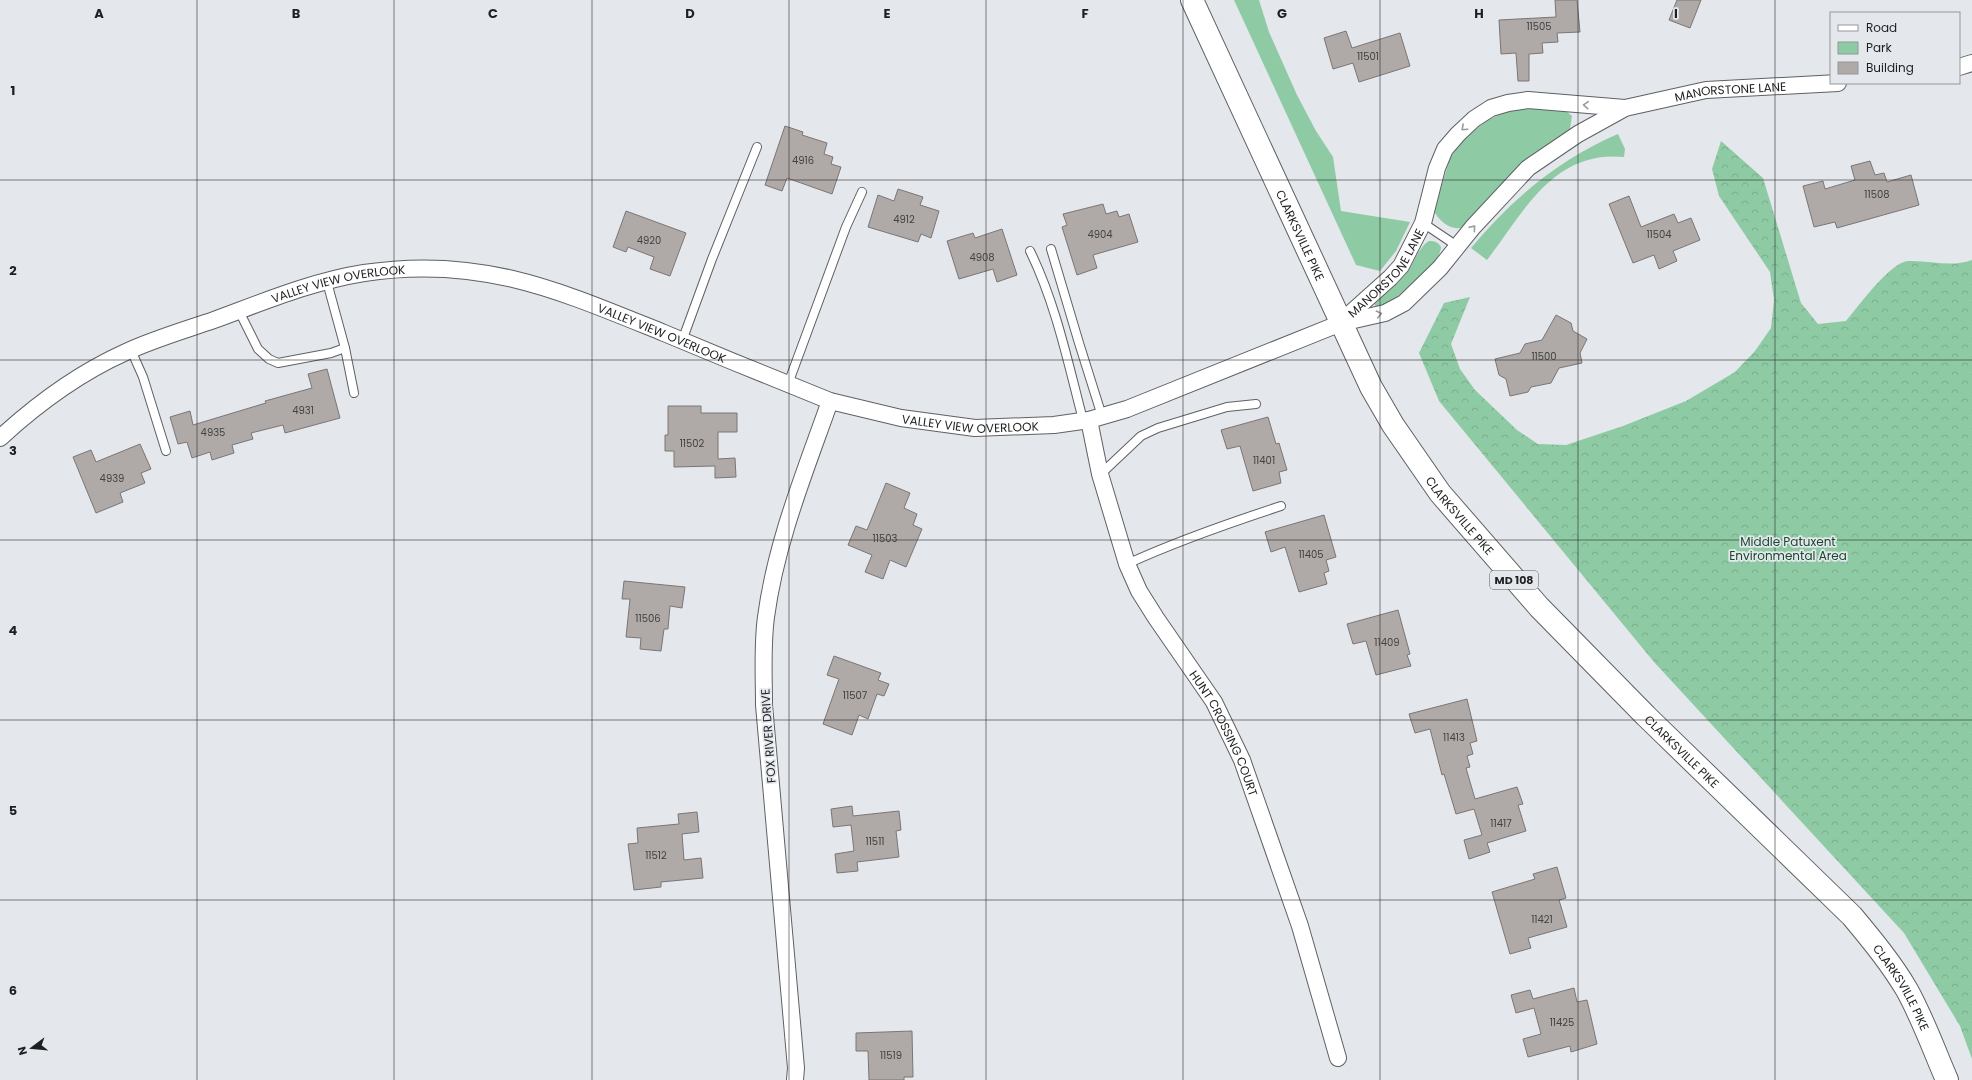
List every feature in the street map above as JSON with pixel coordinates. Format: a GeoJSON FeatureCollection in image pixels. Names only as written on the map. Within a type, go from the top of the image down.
{"type":"FeatureCollection","features":[{"type":"Feature","properties":{"kind":"main road","name":"CLARKSVILLE PIKE"},"geometry":{"type":"LineString","coordinates":[[1192,0],[1341,322],[1382,406],[1440,494],[1470,530],[1545,613],[1646,716],[1852,916],[1882,952],[1906,990],[1924,1025],[1947,1080]]}},
{"type":"Feature","properties":{"kind":"street"},"geometry":{"type":"LineString","coordinates":[[1960,67],[1972,63]]}},
{"type":"Feature","properties":{"kind":"street","name":"MANORSTONE LANE"},"geometry":{"type":"LineString","coordinates":[[1341,322],[1385,313],[1404,303],[1440,268],[1457,246],[1528,168],[1578,134],[1625,108],[1706,90],[1830,83]]}},
{"type":"Feature","properties":{"kind":"street","name":"MANORSTONE LANE"},"geometry":{"type":"LineString","coordinates":[[1341,322],[1390,278],[1401,266],[1423,223],[1437,168],[1446,149],[1458,134],[1474,119],[1491,108],[1508,103],[1528,100],[1625,108]]}},
{"type":"Feature","properties":{"kind":"street","name":"VALLEY VIEW OVERLOOK"},"geometry":{"type":"LineString","coordinates":[[0,438],[52,395],[88,371],[131,350],[287,293],[364,273],[413,269],[452,268],[495,274],[529,282],[574,296],[830,401],[901,418],[975,428],[1054,424],[1091,419],[1152,400],[1341,322]]}},
{"type":"Feature","properties":{"kind":"street","name":"FOX RIVER DRIVE"},"geometry":{"type":"LineString","coordinates":[[795,1080],[796,1068],[764,705],[763,659],[765,618],[774,569],[791,511],[830,401]]}},
{"type":"Feature","properties":{"kind":"street","name":"HUNT CROSSING COURT"},"geometry":{"type":"LineString","coordinates":[[1091,419],[1100,472],[1115,529],[1127,564],[1139,591],[1156,618],[1214,702],[1242,760],[1300,926],[1338,1058]]}},
{"type":"Feature","properties":{"kind":"lane"},"geometry":{"type":"LineString","coordinates":[[682,341],[712,259],[757,147]]}},
{"type":"Feature","properties":{"kind":"lane"},"geometry":{"type":"LineString","coordinates":[[788,384],[843,234],[862,192]]}},
{"type":"Feature","properties":{"kind":"lane"},"geometry":{"type":"LineString","coordinates":[[1423,223],[1457,246]]}},
{"type":"Feature","properties":{"kind":"lane"},"geometry":{"type":"LineString","coordinates":[[1051,249],[1079,344],[1091,419]]}},
{"type":"Feature","properties":{"kind":"lane"},"geometry":{"type":"LineString","coordinates":[[1030,251],[1042,274],[1065,351],[1091,419]]}},
{"type":"Feature","properties":{"kind":"lane"},"geometry":{"type":"LineString","coordinates":[[327,282],[345,348],[354,393]]}},
{"type":"Feature","properties":{"kind":"lane"},"geometry":{"type":"LineString","coordinates":[[239,311],[258,349],[269,359],[278,363],[331,353],[345,348]]}},
{"type":"Feature","properties":{"kind":"lane"},"geometry":{"type":"LineString","coordinates":[[131,350],[143,377],[166,451]]}},
{"type":"Feature","properties":{"kind":"lane"},"geometry":{"type":"LineString","coordinates":[[1100,472],[1105,470],[1141,436],[1158,428],[1227,407],[1256,404]]}},
{"type":"Feature","properties":{"kind":"lane"},"geometry":{"type":"LineString","coordinates":[[1127,564],[1212,529],[1281,506]]}},
{"type":"Feature","properties":{"kind":"green space"},"geometry":{"type":"Polygon","coordinates":[[[1234,0],[1259,0],[1269,32],[1297,95],[1316,131],[1333,157],[1341,211],[1410,222],[1396,251],[1380,271],[1356,265],[1234,0]]]}},
{"type":"Feature","properties":{"kind":"green space"},"geometry":{"type":"Polygon","coordinates":[[[1525,107],[1566,111],[1572,116],[1570,129],[1512,174],[1487,199],[1463,227],[1455,228],[1446,225],[1434,211],[1450,158],[1462,141],[1486,121],[1505,112],[1525,107]]]}},
{"type":"Feature","properties":{"kind":"green space"},"geometry":{"type":"Polygon","coordinates":[[[1618,134],[1625,149],[1624,157],[1599,157],[1578,163],[1559,174],[1528,204],[1487,260],[1471,248],[1520,197],[1556,168],[1596,144],[1618,134]]]}},
{"type":"Feature","properties":{"kind":"green space","name":"Middle Patuxent Environmental Area"},"geometry":{"type":"Polygon","coordinates":[[[1721,141],[1763,178],[1801,303],[1818,324],[1846,321],[1874,286],[1892,269],[1900,264],[1908,261],[1916,261],[1948,264],[1972,260],[1972,1059],[1960,1026],[1904,933],[1654,662],[1439,401],[1419,353],[1444,303],[1470,297],[1451,344],[1460,369],[1475,390],[1517,430],[1538,444],[1566,445],[1623,426],[1686,401],[1735,372],[1755,351],[1771,328],[1774,300],[1770,272],[1719,196],[1712,169],[1721,141]]]}},
{"type":"Feature","properties":{"kind":"green space"},"geometry":{"type":"Polygon","coordinates":[[[1429,241],[1436,242],[1441,247],[1439,255],[1433,263],[1415,282],[1394,299],[1377,309],[1374,303],[1404,276],[1411,267],[1420,250],[1429,241]]]}},
{"type":"Feature","properties":{"kind":"building"},"geometry":{"type":"Polygon","coordinates":[[[1555,0],[1577,0],[1580,32],[1557,33],[1558,42],[1542,43],[1543,53],[1529,54],[1529,81],[1518,81],[1516,53],[1501,54],[1499,20],[1556,17],[1555,0]]]}},
{"type":"Feature","properties":{"kind":"building"},"geometry":{"type":"Polygon","coordinates":[[[1677,0],[1701,0],[1690,28],[1669,20],[1677,0]]]}},
{"type":"Feature","properties":{"kind":"building"},"geometry":{"type":"Polygon","coordinates":[[[1346,31],[1352,48],[1400,33],[1410,66],[1359,82],[1353,63],[1333,69],[1324,38],[1346,31]]]}},
{"type":"Feature","properties":{"kind":"building"},"geometry":{"type":"Polygon","coordinates":[[[785,126],[803,132],[802,135],[827,143],[824,154],[833,157],[831,164],[841,167],[832,194],[787,178],[782,191],[765,185],[785,126]]]}},
{"type":"Feature","properties":{"kind":"building"},"geometry":{"type":"Polygon","coordinates":[[[1870,161],[1875,175],[1884,173],[1887,182],[1911,175],[1919,205],[1837,228],[1835,222],[1814,227],[1803,186],[1823,181],[1825,189],[1855,180],[1851,166],[1870,161]]]}},
{"type":"Feature","properties":{"kind":"building"},"geometry":{"type":"Polygon","coordinates":[[[898,189],[923,197],[920,205],[939,211],[931,238],[921,234],[918,242],[868,227],[878,195],[894,201],[898,189]]]}},
{"type":"Feature","properties":{"kind":"building"},"geometry":{"type":"Polygon","coordinates":[[[1629,196],[1641,227],[1674,214],[1678,223],[1691,218],[1700,240],[1673,251],[1677,261],[1659,269],[1654,255],[1633,263],[1609,204],[1629,196]]]}},
{"type":"Feature","properties":{"kind":"building"},"geometry":{"type":"Polygon","coordinates":[[[1103,204],[1106,214],[1117,211],[1119,217],[1129,214],[1138,242],[1093,255],[1097,268],[1077,275],[1062,227],[1067,225],[1063,214],[1103,204]]]}},
{"type":"Feature","properties":{"kind":"building"},"geometry":{"type":"Polygon","coordinates":[[[626,211],[686,233],[670,276],[650,269],[654,257],[628,247],[626,252],[613,247],[626,211]]]}},
{"type":"Feature","properties":{"kind":"building"},"geometry":{"type":"Polygon","coordinates":[[[1002,229],[1017,275],[997,282],[993,269],[959,279],[947,241],[973,233],[975,238],[1002,229]]]}},
{"type":"Feature","properties":{"kind":"building"},"geometry":{"type":"Polygon","coordinates":[[[1556,315],[1571,323],[1573,331],[1587,339],[1580,353],[1582,363],[1559,368],[1551,383],[1531,387],[1528,392],[1510,396],[1506,379],[1499,375],[1495,359],[1520,353],[1525,344],[1542,340],[1556,315]]]}},
{"type":"Feature","properties":{"kind":"building"},"geometry":{"type":"Polygon","coordinates":[[[327,369],[340,418],[285,433],[283,425],[251,433],[253,439],[232,445],[234,453],[212,460],[210,452],[192,458],[187,442],[178,444],[170,417],[190,411],[193,425],[266,403],[265,401],[312,388],[308,374],[327,369]]]}},
{"type":"Feature","properties":{"kind":"building"},"geometry":{"type":"Polygon","coordinates":[[[668,406],[701,406],[701,413],[737,413],[737,432],[718,432],[718,459],[735,458],[736,477],[715,478],[715,466],[674,467],[674,451],[665,451],[665,435],[668,435],[668,406]]]}},
{"type":"Feature","properties":{"kind":"building"},"geometry":{"type":"Polygon","coordinates":[[[1268,417],[1276,444],[1279,443],[1287,470],[1279,472],[1281,483],[1253,491],[1240,446],[1227,449],[1221,430],[1268,417]]]}},
{"type":"Feature","properties":{"kind":"building"},"geometry":{"type":"Polygon","coordinates":[[[140,444],[151,469],[141,473],[145,483],[120,493],[123,502],[96,513],[73,457],[91,450],[96,462],[140,444]]]}},
{"type":"Feature","properties":{"kind":"building"},"geometry":{"type":"Polygon","coordinates":[[[886,483],[910,493],[904,508],[917,514],[913,525],[922,529],[906,567],[890,560],[883,579],[865,572],[872,555],[848,545],[856,526],[867,530],[886,483]]]}},
{"type":"Feature","properties":{"kind":"building"},"geometry":{"type":"Polygon","coordinates":[[[1324,515],[1336,557],[1326,560],[1329,571],[1324,573],[1327,584],[1299,592],[1285,547],[1271,552],[1265,532],[1324,515]]]}},
{"type":"Feature","properties":{"kind":"building"},"geometry":{"type":"Polygon","coordinates":[[[624,581],[685,587],[682,608],[670,606],[668,629],[664,629],[661,651],[640,649],[641,638],[626,637],[630,599],[622,599],[624,581]]]}},
{"type":"Feature","properties":{"kind":"building"},"geometry":{"type":"Polygon","coordinates":[[[1398,610],[1410,654],[1407,655],[1411,666],[1376,675],[1366,641],[1353,644],[1347,624],[1398,610]]]}},
{"type":"Feature","properties":{"kind":"building"},"geometry":{"type":"Polygon","coordinates":[[[834,656],[881,673],[878,680],[889,684],[884,696],[877,694],[868,719],[859,715],[852,735],[823,724],[839,679],[827,675],[834,656]]]}},
{"type":"Feature","properties":{"kind":"building"},"geometry":{"type":"Polygon","coordinates":[[[1467,699],[1477,741],[1470,743],[1473,754],[1467,756],[1470,767],[1466,768],[1475,799],[1517,787],[1523,804],[1518,805],[1526,831],[1487,843],[1490,852],[1469,859],[1464,840],[1482,835],[1474,809],[1456,814],[1444,774],[1442,775],[1430,729],[1415,733],[1409,714],[1467,699]]]}},
{"type":"Feature","properties":{"kind":"building"},"geometry":{"type":"Polygon","coordinates":[[[852,806],[853,816],[899,811],[901,830],[896,831],[899,857],[857,862],[858,871],[837,873],[835,854],[854,851],[851,825],[833,827],[831,809],[852,806]]]}},
{"type":"Feature","properties":{"kind":"building"},"geometry":{"type":"Polygon","coordinates":[[[697,812],[699,832],[682,834],[684,860],[701,858],[703,878],[661,882],[661,887],[634,890],[628,844],[638,843],[637,828],[679,824],[678,814],[697,812]]]}},
{"type":"Feature","properties":{"kind":"building"},"geometry":{"type":"Polygon","coordinates":[[[1557,867],[1566,898],[1559,900],[1567,927],[1528,938],[1531,948],[1510,954],[1492,892],[1535,879],[1533,874],[1557,867]]]}},
{"type":"Feature","properties":{"kind":"building"},"geometry":{"type":"Polygon","coordinates":[[[1574,988],[1577,1002],[1587,1000],[1597,1044],[1571,1052],[1570,1046],[1528,1057],[1523,1039],[1541,1034],[1534,1008],[1516,1013],[1511,995],[1530,990],[1533,999],[1574,988]]]}},
{"type":"Feature","properties":{"kind":"building"},"geometry":{"type":"Polygon","coordinates":[[[912,1031],[913,1077],[904,1077],[904,1080],[869,1080],[868,1051],[856,1051],[856,1033],[912,1031]]]}}]}
